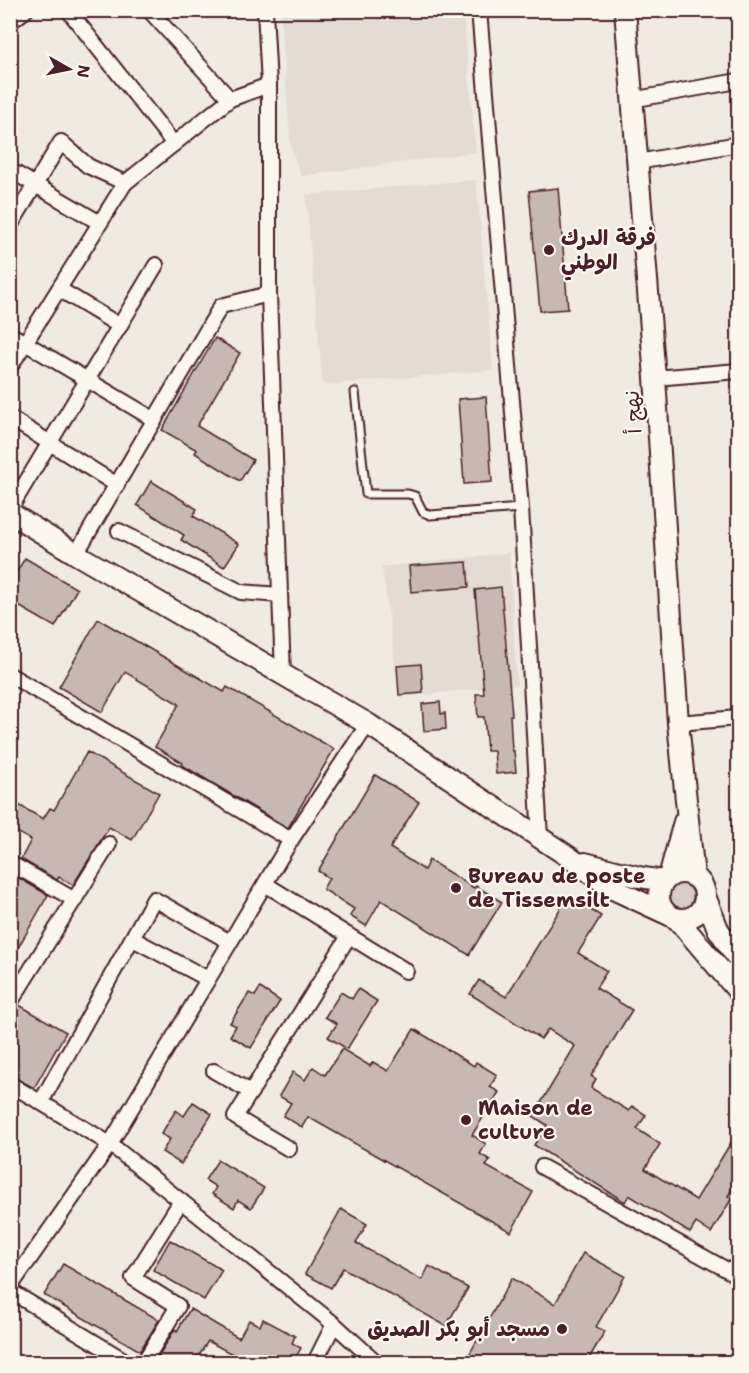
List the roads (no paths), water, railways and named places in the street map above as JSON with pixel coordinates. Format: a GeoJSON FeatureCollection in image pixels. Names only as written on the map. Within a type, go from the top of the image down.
{"type":"FeatureCollection","features":[{"type":"Feature","properties":{"kind":"main road","name":"نهج أ"},"geometry":{"type":"LineString","coordinates":[[625,10],[655,378],[678,723],[694,877]]}},
{"type":"Feature","properties":{"kind":"main road"},"geometry":{"type":"LineString","coordinates":[[10,511],[76,554],[368,724],[569,857],[611,888],[633,900],[684,920],[696,914],[704,903],[705,896]]}},
{"type":"Feature","properties":{"kind":"main road","name":"نهج أ"},"geometry":{"type":"LineString","coordinates":[[667,879],[687,811]]}},
{"type":"Feature","properties":{"kind":"main road"},"geometry":{"type":"LineString","coordinates":[[639,877],[651,872],[662,863],[679,841]]}},
{"type":"Feature","properties":{"kind":"main road"},"geometry":{"type":"LineString","coordinates":[[569,857],[639,877],[667,879],[682,873],[694,877],[703,888],[718,929],[738,959]]}},
{"type":"Feature","properties":{"kind":"main road"},"geometry":{"type":"LineString","coordinates":[[667,879],[661,886],[659,899],[671,916],[738,991]]}},
{"type":"Feature","properties":{"kind":"street"},"geometry":{"type":"LineString","coordinates":[[10,22],[26,10]]}},
{"type":"Feature","properties":{"kind":"street"},"geometry":{"type":"LineString","coordinates":[[68,10],[174,144]]}},
{"type":"Feature","properties":{"kind":"street"},"geometry":{"type":"LineString","coordinates":[[148,10],[230,99]]}},
{"type":"Feature","properties":{"kind":"street"},"geometry":{"type":"LineString","coordinates":[[265,10],[269,85],[269,294],[283,675]]}},
{"type":"Feature","properties":{"kind":"street"},"geometry":{"type":"LineString","coordinates":[[478,10],[521,508],[540,838]]}},
{"type":"Feature","properties":{"kind":"street"},"geometry":{"type":"LineString","coordinates":[[632,99],[738,81]]}},
{"type":"Feature","properties":{"kind":"street"},"geometry":{"type":"LineString","coordinates":[[10,367],[125,183],[230,99],[269,85]]}},
{"type":"Feature","properties":{"kind":"street"},"geometry":{"type":"LineString","coordinates":[[10,226],[61,142],[88,166],[125,183]]}},
{"type":"Feature","properties":{"kind":"street"},"geometry":{"type":"LineString","coordinates":[[638,162],[738,144]]}},
{"type":"Feature","properties":{"kind":"street"},"geometry":{"type":"LineString","coordinates":[[10,171],[100,223]]}},
{"type":"Feature","properties":{"kind":"street"},"geometry":{"type":"LineString","coordinates":[[10,511],[156,265]]}},
{"type":"Feature","properties":{"kind":"street"},"geometry":{"type":"LineString","coordinates":[[59,289],[120,326]]}},
{"type":"Feature","properties":{"kind":"street"},"geometry":{"type":"LineString","coordinates":[[76,554],[221,306],[269,294]]}},
{"type":"Feature","properties":{"kind":"street"},"geometry":{"type":"LineString","coordinates":[[10,334],[154,420]]}},
{"type":"Feature","properties":{"kind":"street"},"geometry":{"type":"LineString","coordinates":[[655,378],[738,371]]}},
{"type":"Feature","properties":{"kind":"street"},"geometry":{"type":"LineString","coordinates":[[10,418],[117,485]]}},
{"type":"Feature","properties":{"kind":"street"},"geometry":{"type":"LineString","coordinates":[[119,531],[241,592],[280,595]]}},
{"type":"Feature","properties":{"kind":"street"},"geometry":{"type":"LineString","coordinates":[[10,675],[291,840]]}},
{"type":"Feature","properties":{"kind":"street"},"geometry":{"type":"LineString","coordinates":[[678,723],[738,718]]}},
{"type":"Feature","properties":{"kind":"street"},"geometry":{"type":"LineString","coordinates":[[124,1362],[10,1289],[110,1144],[291,840],[368,724]]}},
{"type":"Feature","properties":{"kind":"street"},"geometry":{"type":"LineString","coordinates":[[10,1003],[109,844]]}},
{"type":"Feature","properties":{"kind":"street"},"geometry":{"type":"LineString","coordinates":[[10,863],[75,900]]}},
{"type":"Feature","properties":{"kind":"street"},"geometry":{"type":"LineString","coordinates":[[265,884],[406,971]]}},
{"type":"Feature","properties":{"kind":"street"},"geometry":{"type":"LineString","coordinates":[[41,1102],[154,900],[230,942]]}},
{"type":"Feature","properties":{"kind":"street"},"geometry":{"type":"LineString","coordinates":[[289,1149],[236,1117],[349,936]]}},
{"type":"Feature","properties":{"kind":"street"},"geometry":{"type":"LineString","coordinates":[[133,939],[208,979]]}},
{"type":"Feature","properties":{"kind":"street"},"geometry":{"type":"LineString","coordinates":[[214,1071],[251,1092]]}},
{"type":"Feature","properties":{"kind":"street"},"geometry":{"type":"LineString","coordinates":[[10,1084],[110,1144],[334,1324],[376,1362]]}},
{"type":"Feature","properties":{"kind":"street"},"geometry":{"type":"LineString","coordinates":[[542,1167],[738,1276]]}},
{"type":"Feature","properties":{"kind":"street"},"geometry":{"type":"LineString","coordinates":[[144,1362],[178,1306],[133,1278],[181,1201]]}},
{"type":"Feature","properties":{"kind":"street"},"geometry":{"type":"LineString","coordinates":[[315,1362],[334,1324]]}},
{"type":"Feature","properties":{"kind":"lane"},"geometry":{"type":"LineString","coordinates":[[355,392],[366,494],[415,496],[423,513],[430,514],[521,508]]}},
{"type":"Feature","properties":{"kind":"place","name":"فرقة الدرك الوطني"},"geometry":{"type":"Point","coordinates":[549,250]}},
{"type":"Feature","properties":{"kind":"place","name":"Bureau de poste de Tissemsilt"},"geometry":{"type":"Point","coordinates":[456,888]}},
{"type":"Feature","properties":{"kind":"place","name":"Maison de culture"},"geometry":{"type":"Point","coordinates":[466,1120]}},
{"type":"Feature","properties":{"kind":"place","name":"مسجد أبو بكر الصديق"},"geometry":{"type":"Point","coordinates":[562,1329]}}]}
